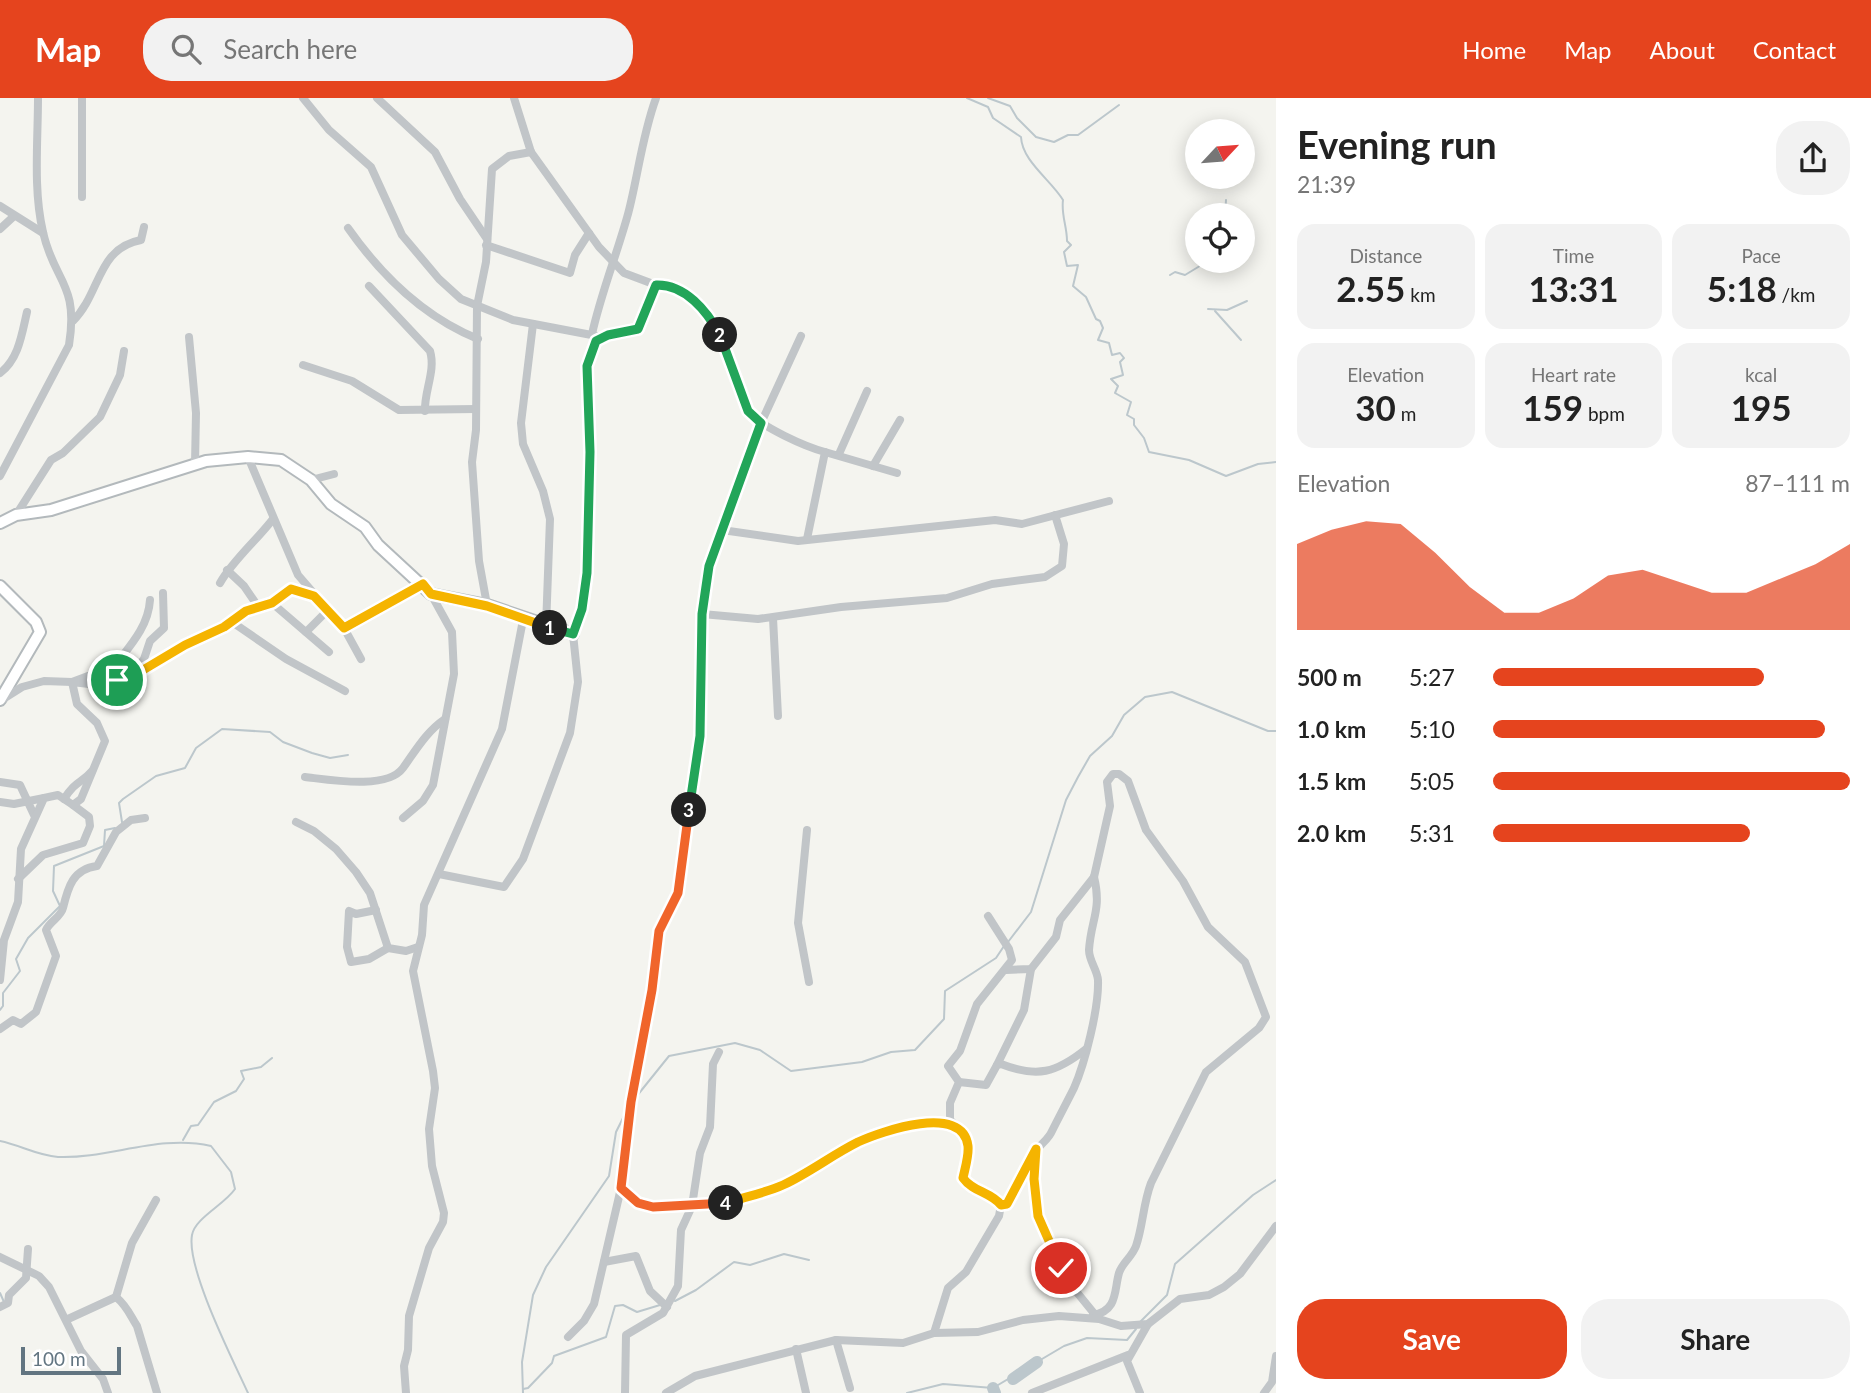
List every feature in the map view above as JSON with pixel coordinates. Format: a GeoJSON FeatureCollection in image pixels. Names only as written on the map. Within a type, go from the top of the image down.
{"type":"FeatureCollection","features":[{"type":"Feature","properties":{"kind":"street"},"geometry":{"type":"LineString","coordinates":[[0,476],[69,345],[73,321],[67,285],[43,233],[38,98]]}},
{"type":"Feature","properties":{"kind":"street"},"geometry":{"type":"LineString","coordinates":[[82,98],[82,197]]}},
{"type":"Feature","properties":{"kind":"street"},"geometry":{"type":"LineString","coordinates":[[303,98],[329,130],[371,167],[402,235],[419,257],[461,299],[533,324],[602,337]]}},
{"type":"Feature","properties":{"kind":"street"},"geometry":{"type":"LineString","coordinates":[[377,98],[435,152],[486,242],[570,273],[579,248],[589,233]]}},
{"type":"Feature","properties":{"kind":"street"},"geometry":{"type":"LineString","coordinates":[[514,98],[531,152],[611,261],[624,273],[682,292],[712,321],[724,343],[748,411],[761,423],[825,452],[897,473]]}},
{"type":"Feature","properties":{"kind":"street"},"geometry":{"type":"LineString","coordinates":[[592,334],[611,261],[628,215],[644,138],[656,98]]}},
{"type":"Feature","properties":{"kind":"street"},"geometry":{"type":"LineString","coordinates":[[487,606],[472,493],[477,306],[492,169],[509,156],[531,152]]}},
{"type":"Feature","properties":{"kind":"street"},"geometry":{"type":"LineString","coordinates":[[0,206],[13,217],[43,233]]}},
{"type":"Feature","properties":{"kind":"street"},"geometry":{"type":"LineString","coordinates":[[0,229],[13,217]]}},
{"type":"Feature","properties":{"kind":"street"},"geometry":{"type":"LineString","coordinates":[[73,321],[88,303],[112,255],[121,244],[141,240],[144,227]]}},
{"type":"Feature","properties":{"kind":"street"},"geometry":{"type":"LineString","coordinates":[[348,228],[383,275],[437,317],[478,339]]}},
{"type":"Feature","properties":{"kind":"street"},"geometry":{"type":"LineString","coordinates":[[439,874],[504,887],[515,875],[570,733],[578,682],[573,634],[584,601],[587,573],[590,452],[587,366],[596,341],[602,337],[638,329],[656,285]]}},
{"type":"Feature","properties":{"kind":"street"},"geometry":{"type":"LineString","coordinates":[[369,286],[430,351],[433,362],[426,387],[425,411]]}},
{"type":"Feature","properties":{"kind":"street"},"geometry":{"type":"LineString","coordinates":[[0,373],[8,367],[17,349],[27,312]]}},
{"type":"Feature","properties":{"kind":"street"},"geometry":{"type":"LineString","coordinates":[[533,324],[522,396],[521,423],[523,444],[543,491],[550,519],[546,627]]}},
{"type":"Feature","properties":{"kind":"street"},"geometry":{"type":"LineString","coordinates":[[568,1337],[584,1321],[594,1304],[621,1188],[631,1102],[652,990],[659,931],[678,893],[699,745],[702,614],[709,566],[761,423],[801,336]]}},
{"type":"Feature","properties":{"kind":"street"},"geometry":{"type":"LineString","coordinates":[[189,337],[196,413],[195,464]]}},
{"type":"Feature","properties":{"kind":"street"},"geometry":{"type":"LineString","coordinates":[[16,515],[27,493],[51,460],[63,453],[100,417],[120,375],[124,351]]}},
{"type":"Feature","properties":{"kind":"street"},"geometry":{"type":"LineString","coordinates":[[303,365],[352,381],[392,408],[425,411],[476,409]]}},
{"type":"Feature","properties":{"kind":"street"},"geometry":{"type":"LineString","coordinates":[[839,454],[867,391]]}},
{"type":"Feature","properties":{"kind":"street"},"geometry":{"type":"LineString","coordinates":[[873,466],[900,420]]}},
{"type":"Feature","properties":{"kind":"street"},"geometry":{"type":"LineString","coordinates":[[807,539],[825,452]]}},
{"type":"Feature","properties":{"kind":"street"},"geometry":{"type":"LineString","coordinates":[[248,457],[298,575],[344,628],[361,659]]}},
{"type":"Feature","properties":{"kind":"street"},"geometry":{"type":"LineString","coordinates":[[0,523],[16,515],[51,510],[195,464],[248,457],[281,460],[310,480],[331,504],[365,527],[378,545],[423,584],[453,632],[454,674],[433,785],[423,801],[403,818]]}},
{"type":"Feature","properties":{"kind":"street"},"geometry":{"type":"LineString","coordinates":[[310,480],[334,474]]}},
{"type":"Feature","properties":{"kind":"street"},"geometry":{"type":"LineString","coordinates":[[722,530],[798,541],[995,520],[1022,524],[1109,501]]}},
{"type":"Feature","properties":{"kind":"street"},"geometry":{"type":"LineString","coordinates":[[702,614],[773,618],[841,607],[947,598],[992,584],[1045,577],[1062,566],[1064,544],[1055,515]]}},
{"type":"Feature","properties":{"kind":"street"},"geometry":{"type":"LineString","coordinates":[[220,583],[228,570],[273,519]]}},
{"type":"Feature","properties":{"kind":"street"},"geometry":{"type":"LineString","coordinates":[[228,570],[261,608],[291,589],[314,596]]}},
{"type":"Feature","properties":{"kind":"street"},"geometry":{"type":"LineString","coordinates":[[344,628],[423,584]]}},
{"type":"Feature","properties":{"kind":"street"},"geometry":{"type":"LineString","coordinates":[[0,586],[36,622],[40,632],[0,700]]}},
{"type":"Feature","properties":{"kind":"street"},"geometry":{"type":"LineString","coordinates":[[132,675],[144,659],[150,641],[164,628],[163,593]]}},
{"type":"Feature","properties":{"kind":"street"},"geometry":{"type":"LineString","coordinates":[[431,594],[487,606],[523,620],[573,634]]}},
{"type":"Feature","properties":{"kind":"street"},"geometry":{"type":"LineString","coordinates":[[72,682],[88,676],[104,681],[116,663],[128,653],[149,615],[150,600]]}},
{"type":"Feature","properties":{"kind":"street"},"geometry":{"type":"LineString","coordinates":[[272,603],[329,652]]}},
{"type":"Feature","properties":{"kind":"street"},"geometry":{"type":"LineString","coordinates":[[0,700],[22,687],[44,681],[104,687],[229,624],[257,605]]}},
{"type":"Feature","properties":{"kind":"street"},"geometry":{"type":"LineString","coordinates":[[306,632],[327,611]]}},
{"type":"Feature","properties":{"kind":"street"},"geometry":{"type":"LineString","coordinates":[[773,618],[778,716]]}},
{"type":"Feature","properties":{"kind":"street"},"geometry":{"type":"LineString","coordinates":[[406,1393],[404,1366],[409,1316],[429,1248],[443,1222],[444,1213],[432,1166],[429,1129],[435,1088],[413,971],[424,905],[502,729],[523,620]]}},
{"type":"Feature","properties":{"kind":"street"},"geometry":{"type":"LineString","coordinates":[[229,624],[235,624],[286,659],[345,691]]}},
{"type":"Feature","properties":{"kind":"street"},"geometry":{"type":"LineString","coordinates":[[72,682],[77,704],[97,723],[105,741],[86,794],[73,805]]}},
{"type":"Feature","properties":{"kind":"street"},"geometry":{"type":"LineString","coordinates":[[305,777],[384,782],[401,771],[423,739],[445,719]]}},
{"type":"Feature","properties":{"kind":"street"},"geometry":{"type":"LineString","coordinates":[[64,799],[77,780],[87,778],[94,769]]}},
{"type":"Feature","properties":{"kind":"street"},"geometry":{"type":"LineString","coordinates":[[1001,1205],[1007,1204],[1036,1149],[1052,1133],[1073,1089],[1087,1048],[1098,982],[1089,950],[1099,899],[1094,877],[1110,806],[1107,782],[1113,774],[1119,774],[1128,781],[1146,830],[1182,881],[1208,927],[1245,962],[1266,1017],[1259,1028],[1206,1072],[1151,1183],[1144,1202],[1138,1242],[1131,1259],[1119,1272],[1115,1297],[1110,1307],[1096,1317]]}},
{"type":"Feature","properties":{"kind":"street"},"geometry":{"type":"LineString","coordinates":[[0,782],[20,785],[31,802],[34,815]]}},
{"type":"Feature","properties":{"kind":"street"},"geometry":{"type":"LineString","coordinates":[[0,802],[31,802],[55,794],[89,817],[90,826],[83,843],[43,855],[18,879]]}},
{"type":"Feature","properties":{"kind":"street"},"geometry":{"type":"LineString","coordinates":[[0,980],[4,940],[18,902],[21,849],[34,815],[44,798]]}},
{"type":"Feature","properties":{"kind":"street"},"geometry":{"type":"LineString","coordinates":[[0,1029],[13,1020],[21,1024],[36,1012],[56,956],[46,930],[63,911],[65,892],[74,877],[90,866],[97,866],[116,832],[129,821],[145,818]]}},
{"type":"Feature","properties":{"kind":"street"},"geometry":{"type":"LineString","coordinates":[[296,822],[314,831],[349,862],[370,893],[388,948]]}},
{"type":"Feature","properties":{"kind":"street"},"geometry":{"type":"LineString","coordinates":[[807,830],[798,923],[809,982]]}},
{"type":"Feature","properties":{"kind":"street"},"geometry":{"type":"LineString","coordinates":[[959,1083],[986,1084],[1024,1010],[1031,969],[1056,937],[1060,920],[1094,877]]}},
{"type":"Feature","properties":{"kind":"street"},"geometry":{"type":"LineString","coordinates":[[376,910],[356,914],[349,911],[347,947],[351,962],[369,959],[388,948],[405,951],[418,947]]}},
{"type":"Feature","properties":{"kind":"street"},"geometry":{"type":"LineString","coordinates":[[959,1083],[948,1066],[960,1051],[977,1004],[1012,960],[1009,949],[988,916]]}},
{"type":"Feature","properties":{"kind":"street"},"geometry":{"type":"LineString","coordinates":[[1006,970],[1031,969]]}},
{"type":"Feature","properties":{"kind":"street"},"geometry":{"type":"LineString","coordinates":[[997,1065],[1027,1074],[1068,1063],[1087,1048]]}},
{"type":"Feature","properties":{"kind":"street"},"geometry":{"type":"LineString","coordinates":[[625,1393],[626,1335],[656,1319],[663,1304],[678,1286],[681,1230],[692,1206],[700,1153],[710,1127],[713,1064],[719,1052]]}},
{"type":"Feature","properties":{"kind":"street"},"geometry":{"type":"LineString","coordinates":[[954,1126],[950,1120],[950,1103],[959,1083]]}},
{"type":"Feature","properties":{"kind":"street"},"geometry":{"type":"LineString","coordinates":[[621,1188],[642,1205],[692,1206],[725,1203],[774,1189],[858,1143],[887,1131],[939,1122],[954,1126],[963,1132],[968,1146],[963,1178],[982,1192],[993,1195],[1001,1205],[999,1216],[966,1272],[948,1288],[934,1333]]}},
{"type":"Feature","properties":{"kind":"street"},"geometry":{"type":"LineString","coordinates":[[1036,1149],[1034,1179],[1038,1216],[1065,1276],[1075,1280],[1075,1290],[1096,1317]]}},
{"type":"Feature","properties":{"kind":"street"},"geometry":{"type":"LineString","coordinates":[[68,1319],[116,1297],[132,1243],[156,1200]]}},
{"type":"Feature","properties":{"kind":"street"},"geometry":{"type":"LineString","coordinates":[[1140,1393],[1127,1361],[1148,1324],[1180,1299],[1209,1294],[1224,1287],[1240,1274],[1276,1226]]}},
{"type":"Feature","properties":{"kind":"street"},"geometry":{"type":"LineString","coordinates":[[0,1307],[8,1303],[9,1295],[26,1278],[28,1249]]}},
{"type":"Feature","properties":{"kind":"street"},"geometry":{"type":"LineString","coordinates":[[604,1262],[636,1256],[648,1287],[663,1304]]}},
{"type":"Feature","properties":{"kind":"street"},"geometry":{"type":"LineString","coordinates":[[0,1257],[38,1276],[49,1287],[68,1319],[81,1351],[103,1379],[108,1393]]}},
{"type":"Feature","properties":{"kind":"street"},"geometry":{"type":"LineString","coordinates":[[116,1297],[126,1304],[130,1318],[137,1326],[157,1393]]}},
{"type":"Feature","properties":{"kind":"street"},"geometry":{"type":"LineString","coordinates":[[666,1393],[695,1376],[836,1340],[903,1343],[934,1333],[978,1332],[1040,1317],[1096,1317],[1122,1326],[1148,1324]]}},
{"type":"Feature","properties":{"kind":"street"},"geometry":{"type":"LineString","coordinates":[[836,1340],[850,1388]]}},
{"type":"Feature","properties":{"kind":"street"},"geometry":{"type":"LineString","coordinates":[[796,1349],[806,1393]]}},
{"type":"Feature","properties":{"kind":"street"},"geometry":{"type":"LineString","coordinates":[[1032,1393],[1128,1355]]}},
{"type":"Feature","properties":{"kind":"street"},"geometry":{"type":"LineString","coordinates":[[1264,1393],[1272,1382],[1276,1356]]}},
{"type":"Feature","properties":{"kind":"waterway"},"geometry":{"type":"LineString","coordinates":[[967,98],[988,107],[993,118],[1021,137],[1026,154],[1063,200],[1067,241],[1071,245],[1064,252],[1067,266],[1078,265],[1073,286],[1086,297],[1096,319],[1100,321],[1103,328],[1098,340],[1109,343],[1112,355],[1120,353],[1124,358],[1120,362],[1123,375],[1111,379],[1118,386],[1115,393],[1131,402],[1127,415],[1134,419],[1134,425],[1144,438],[1149,452],[1189,460],[1226,476],[1258,464],[1276,462]]}},
{"type":"Feature","properties":{"kind":"waterway"},"geometry":{"type":"LineString","coordinates":[[988,98],[1010,106],[1017,118],[1036,137],[1054,142],[1068,135],[1078,135],[1119,105]]}},
{"type":"Feature","properties":{"kind":"waterway"},"geometry":{"type":"LineString","coordinates":[[1170,275],[1175,272],[1185,275],[1188,273]]}},
{"type":"Feature","properties":{"kind":"waterway"},"geometry":{"type":"LineString","coordinates":[[1208,309],[1227,310],[1247,301]]}},
{"type":"Feature","properties":{"kind":"waterway"},"geometry":{"type":"LineString","coordinates":[[1215,311],[1241,340]]}},
{"type":"Feature","properties":{"kind":"waterway"},"geometry":{"type":"LineString","coordinates":[[1008,942],[1031,912],[1066,800],[1078,777],[1090,756],[1112,736],[1124,715],[1145,697],[1172,692],[1268,731],[1276,731]]}},
{"type":"Feature","properties":{"kind":"waterway"},"geometry":{"type":"LineString","coordinates":[[122,822],[119,803],[123,799],[156,776],[185,768],[196,748],[222,729],[270,732],[283,742],[312,753],[330,758],[348,755]]}},
{"type":"Feature","properties":{"kind":"waterway"},"geometry":{"type":"LineString","coordinates":[[0,1010],[3,1006],[3,993],[20,971],[16,959],[28,938],[60,906],[53,891],[54,866],[104,846],[105,830],[115,828]]}},
{"type":"Feature","properties":{"kind":"waterway"},"geometry":{"type":"LineString","coordinates":[[636,1097],[669,1056],[735,1043],[760,1050],[791,1071],[862,1062],[891,1052],[915,1050],[944,1019],[945,991],[996,958],[1004,946]]}},
{"type":"Feature","properties":{"kind":"waterway"},"geometry":{"type":"LineString","coordinates":[[183,1140],[191,1126],[198,1125],[214,1102],[236,1091],[244,1079],[241,1071],[261,1067],[272,1058]]}},
{"type":"Feature","properties":{"kind":"waterway"},"geometry":{"type":"LineString","coordinates":[[523,1393],[522,1362],[533,1295],[546,1267],[609,1176],[616,1132],[627,1110]]}},
{"type":"Feature","properties":{"kind":"waterway"},"geometry":{"type":"LineString","coordinates":[[0,1141],[58,1157],[77,1157],[172,1143],[211,1146],[231,1172],[235,1189],[198,1223],[192,1235],[192,1250],[212,1314],[248,1393]]}},
{"type":"Feature","properties":{"kind":"waterway"},"geometry":{"type":"LineString","coordinates":[[1140,1322],[1167,1295],[1175,1264],[1253,1195],[1276,1180]]}},
{"type":"Feature","properties":{"kind":"waterway"},"geometry":{"type":"LineString","coordinates":[[675,1301],[696,1290],[734,1262],[750,1265],[784,1254],[809,1260]]}},
{"type":"Feature","properties":{"kind":"waterway"},"geometry":{"type":"LineString","coordinates":[[0,1293],[4,1302]]}},
{"type":"Feature","properties":{"kind":"waterway"},"geometry":{"type":"LineString","coordinates":[[523,1389],[528,1388],[552,1363],[554,1356],[606,1337],[615,1306],[623,1305],[637,1312],[660,1305]]}},
{"type":"Feature","properties":{"kind":"waterway"},"geometry":{"type":"LineString","coordinates":[[907,1393],[943,1384],[993,1388],[1064,1346],[1087,1338],[1127,1340],[1136,1329]]}},
{"type":"Feature","properties":{"kind":"waterway"},"geometry":{"type":"LineString","coordinates":[[1013,1379],[1037,1362]]}},
{"type":"Feature","properties":{"kind":"waterway"},"geometry":{"type":"LineString","coordinates":[[993,1388],[995,1393]]}},
{"type":"Feature","properties":{"kind":"route"},"geometry":{"type":"LineString","coordinates":[[117,680],[142,671],[185,645],[224,627],[257,605],[261,608],[272,603],[291,589],[314,596],[344,628],[354,625],[423,584],[431,594],[487,606],[523,620],[573,634],[586,593],[590,452],[587,366],[596,341],[608,335],[638,329],[656,285],[682,292],[712,321],[724,343],[748,411],[761,423],[709,566],[703,591],[700,736],[678,893],[659,931],[652,990],[626,1134],[621,1188],[638,1203],[653,1207],[725,1203],[782,1185],[821,1162],[887,1131],[939,1122],[963,1132],[968,1146],[963,1178],[966,1183],[993,1195],[1001,1205],[1007,1204],[1036,1149],[1034,1179],[1038,1216],[1051,1246],[1056,1251],[1061,1268]]}}]}
